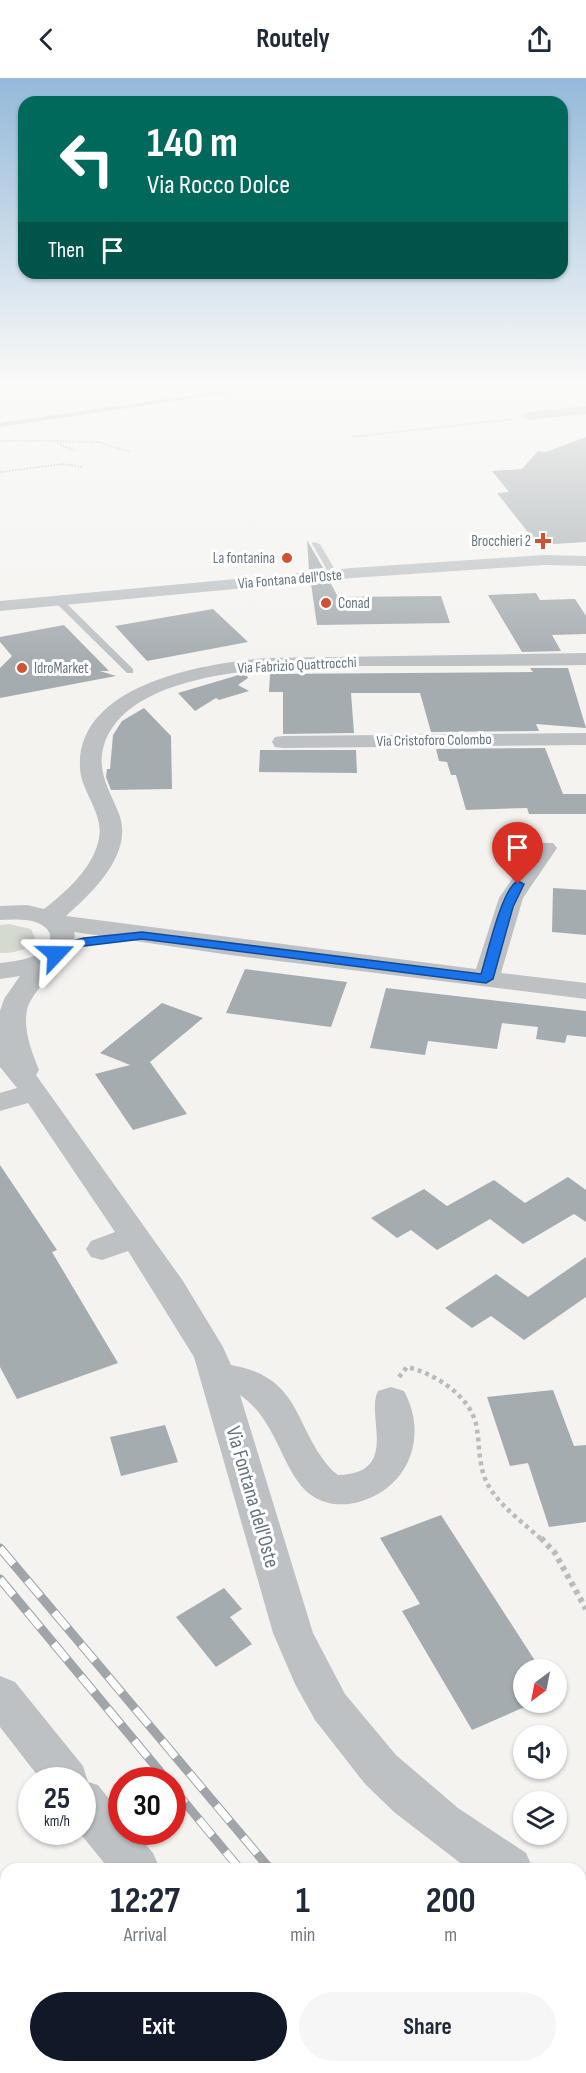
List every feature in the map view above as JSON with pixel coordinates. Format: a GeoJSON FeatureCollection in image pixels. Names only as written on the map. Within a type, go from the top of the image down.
{"type":"FeatureCollection","features":[{"type":"Feature","properties":{"kind":"street","name":"Via Fontana dell'Oste"},"geometry":{"type":"LineString","coordinates":[[0,606],[58,600],[90,604],[200,587],[297,585],[334,575],[378,579],[586,554]]}},
{"type":"Feature","properties":{"kind":"street","name":"Via Fontana dell'Oste"},"geometry":{"type":"LineString","coordinates":[[544,560],[586,561]]}},
{"type":"Feature","properties":{"kind":"street"},"geometry":{"type":"LineString","coordinates":[[200,587],[213,600]]}},
{"type":"Feature","properties":{"kind":"street","name":"Via Fontana dell'Oste"},"geometry":{"type":"LineString","coordinates":[[0,613],[36,602]]}},
{"type":"Feature","properties":{"kind":"street","name":"Via Fabrizio Quattrocchi"},"geometry":{"type":"LineString","coordinates":[[52,920],[79,889],[109,848],[112,834],[111,821],[96,793],[92,777],[92,754],[97,737],[112,718],[150,689],[187,676],[259,664],[586,659]]}},
{"type":"Feature","properties":{"kind":"street","name":"Via Cristoforo Colombo"},"geometry":{"type":"LineString","coordinates":[[283,742],[586,739]]}},
{"type":"Feature","properties":{"kind":"street"},"geometry":{"type":"LineString","coordinates":[[486,979],[511,898],[545,848]]}},
{"type":"Feature","properties":{"kind":"street"},"geometry":{"type":"LineString","coordinates":[[0,913],[32,913],[52,920],[142,935],[586,991]]}},
{"type":"Feature","properties":{"kind":"street"},"geometry":{"type":"LineString","coordinates":[[52,920],[63,930],[65,939],[55,953]]}},
{"type":"Feature","properties":{"kind":"street"},"geometry":{"type":"LineString","coordinates":[[0,970],[34,966],[55,953],[96,940],[142,935]]}},
{"type":"Feature","properties":{"kind":"street","name":"Via Fontana dell'Oste"},"geometry":{"type":"LineString","coordinates":[[33,1090],[10,1024],[18,998],[55,953]]}},
{"type":"Feature","properties":{"kind":"street","name":"Via Fontana dell'Oste"},"geometry":{"type":"LineString","coordinates":[[0,1049],[33,1090],[190,1317],[218,1376],[293,1633],[320,1693],[350,1737],[399,1788],[441,1824],[501,1863]]}},
{"type":"Feature","properties":{"kind":"street"},"geometry":{"type":"LineString","coordinates":[[0,1102],[33,1090]]}},
{"type":"Feature","properties":{"kind":"street"},"geometry":{"type":"LineString","coordinates":[[102,1249],[135,1237]]}},
{"type":"Feature","properties":{"kind":"street"},"geometry":{"type":"LineString","coordinates":[[218,1376],[246,1380],[264,1390],[315,1477],[333,1490],[358,1489],[379,1475],[389,1464],[394,1454],[397,1431],[395,1390]]}},
{"type":"Feature","properties":{"kind":"street"},"geometry":{"type":"LineString","coordinates":[[0,1695],[57,1767]]}},
{"type":"Feature","properties":{"kind":"street"},"geometry":{"type":"LineString","coordinates":[[96,1818],[132,1863]]}},
{"type":"Feature","properties":{"kind":"lane"},"geometry":{"type":"LineString","coordinates":[[316,543],[334,575]]}},
{"type":"Feature","properties":{"kind":"lane"},"geometry":{"type":"LineString","coordinates":[[58,600],[130,671]]}},
{"type":"Feature","properties":{"kind":"path"},"geometry":{"type":"LineString","coordinates":[[395,1390],[400,1373],[407,1367],[416,1368],[453,1391],[467,1407],[473,1415],[486,1482],[502,1502],[551,1549],[577,1599],[586,1610]]}},
{"type":"Feature","properties":{"kind":"shaded area"},"geometry":{"type":"Polygon","coordinates":[[[9,924],[31,929],[35,938],[29,946],[20,950],[0,953],[0,925],[9,924]]]}},
{"type":"Feature","properties":{"kind":"building"},"geometry":{"type":"Polygon","coordinates":[[[498,478],[586,478],[586,542],[538,545],[497,493],[509,492],[498,478]]]}},
{"type":"Feature","properties":{"kind":"building"},"geometry":{"type":"Polygon","coordinates":[[[307,540],[323,568],[309,570],[307,540]]]}},
{"type":"Feature","properties":{"kind":"building"},"geometry":{"type":"Polygon","coordinates":[[[330,582],[338,597],[441,596],[450,623],[317,625],[311,584],[330,582]]]}},
{"type":"Feature","properties":{"kind":"building"},"geometry":{"type":"Polygon","coordinates":[[[536,593],[540,600],[575,599],[586,616],[586,634],[552,635],[561,651],[522,652],[488,595],[536,593]]]}},
{"type":"Feature","properties":{"kind":"building"},"geometry":{"type":"Polygon","coordinates":[[[213,609],[248,642],[147,661],[115,626],[213,609]]]}},
{"type":"Feature","properties":{"kind":"building"},"geometry":{"type":"Polygon","coordinates":[[[64,625],[109,671],[100,671],[116,676],[0,698],[0,668],[12,656],[0,642],[0,637],[64,625]]]}},
{"type":"Feature","properties":{"kind":"building"},"geometry":{"type":"Polygon","coordinates":[[[530,668],[568,668],[586,728],[536,724],[539,731],[431,732],[420,693],[351,693],[354,733],[283,734],[283,692],[269,692],[270,674],[533,672],[530,668]]]}},
{"type":"Feature","properties":{"kind":"building"},"geometry":{"type":"Polygon","coordinates":[[[246,674],[248,678],[238,685],[249,691],[219,700],[216,698],[195,711],[178,693],[246,674]]]}},
{"type":"Feature","properties":{"kind":"building"},"geometry":{"type":"Polygon","coordinates":[[[144,708],[171,736],[172,789],[111,790],[106,777],[107,769],[110,769],[113,735],[122,721],[144,708]]]}},
{"type":"Feature","properties":{"kind":"building"},"geometry":{"type":"Polygon","coordinates":[[[545,748],[563,794],[586,794],[586,814],[529,814],[527,808],[466,810],[456,775],[451,775],[447,762],[439,761],[436,749],[545,748]]]}},
{"type":"Feature","properties":{"kind":"building"},"geometry":{"type":"Polygon","coordinates":[[[260,750],[356,750],[357,773],[259,772],[260,750]]]}},
{"type":"Feature","properties":{"kind":"building"},"geometry":{"type":"Polygon","coordinates":[[[553,888],[586,890],[586,935],[552,932],[553,888]]]}},
{"type":"Feature","properties":{"kind":"building"},"geometry":{"type":"Polygon","coordinates":[[[245,969],[347,982],[331,1027],[226,1013],[245,969]]]}},
{"type":"Feature","properties":{"kind":"building"},"geometry":{"type":"Polygon","coordinates":[[[386,988],[586,1011],[586,1037],[567,1035],[565,1043],[536,1039],[538,1027],[502,1023],[497,1049],[428,1041],[425,1055],[370,1048],[386,988]]]}},
{"type":"Feature","properties":{"kind":"building"},"geometry":{"type":"Polygon","coordinates":[[[162,1003],[203,1018],[150,1062],[187,1114],[133,1130],[95,1074],[130,1065],[100,1053],[162,1003]]]}},
{"type":"Feature","properties":{"kind":"building"},"geometry":{"type":"Polygon","coordinates":[[[0,1165],[57,1250],[52,1252],[118,1363],[17,1399],[0,1367],[0,1165]]]}},
{"type":"Feature","properties":{"kind":"building"},"geometry":{"type":"Polygon","coordinates":[[[568,1177],[586,1190],[586,1222],[574,1214],[523,1244],[490,1219],[437,1250],[411,1230],[397,1238],[371,1218],[424,1189],[447,1206],[494,1180],[525,1203],[568,1177]]]}},
{"type":"Feature","properties":{"kind":"building"},"geometry":{"type":"Polygon","coordinates":[[[586,1257],[586,1297],[524,1340],[491,1316],[472,1328],[445,1308],[496,1274],[528,1297],[586,1257]]]}},
{"type":"Feature","properties":{"kind":"building"},"geometry":{"type":"Polygon","coordinates":[[[553,1390],[574,1446],[586,1445],[586,1522],[549,1527],[528,1463],[510,1466],[487,1397],[553,1390]]]}},
{"type":"Feature","properties":{"kind":"building"},"geometry":{"type":"Polygon","coordinates":[[[165,1425],[178,1462],[121,1476],[110,1437],[165,1425]]]}},
{"type":"Feature","properties":{"kind":"building"},"geometry":{"type":"Polygon","coordinates":[[[441,1515],[534,1659],[513,1659],[513,1712],[472,1730],[402,1611],[420,1604],[380,1538],[441,1515]]]}},
{"type":"Feature","properties":{"kind":"building"},"geometry":{"type":"Polygon","coordinates":[[[224,1588],[242,1609],[230,1617],[252,1644],[216,1667],[176,1617],[224,1588]]]}},
{"type":"Feature","properties":{"kind":"railway"},"geometry":{"type":"LineString","coordinates":[[0,1548],[265,1863]]}},
{"type":"Feature","properties":{"kind":"railway"},"geometry":{"type":"LineString","coordinates":[[0,1579],[156,1767]]}},
{"type":"Feature","properties":{"kind":"railway"},"geometry":{"type":"LineString","coordinates":[[186,1804],[235,1863]]}},
{"type":"Feature","properties":{"kind":"place","name":"Brocchieri 2"},"geometry":{"type":"Point","coordinates":[543,541]}},
{"type":"Feature","properties":{"kind":"place","name":"La fontanina"},"geometry":{"type":"Point","coordinates":[287,558]}},
{"type":"Feature","properties":{"kind":"place","name":"Conad"},"geometry":{"type":"Point","coordinates":[326,603]}},
{"type":"Feature","properties":{"kind":"place","name":"IdroMarket"},"geometry":{"type":"Point","coordinates":[22,668]}},
{"type":"Feature","properties":{"kind":"route"},"geometry":{"type":"LineString","coordinates":[[56,954],[62,947],[84,942],[142,935],[486,979],[507,907],[518,884]]}}]}
